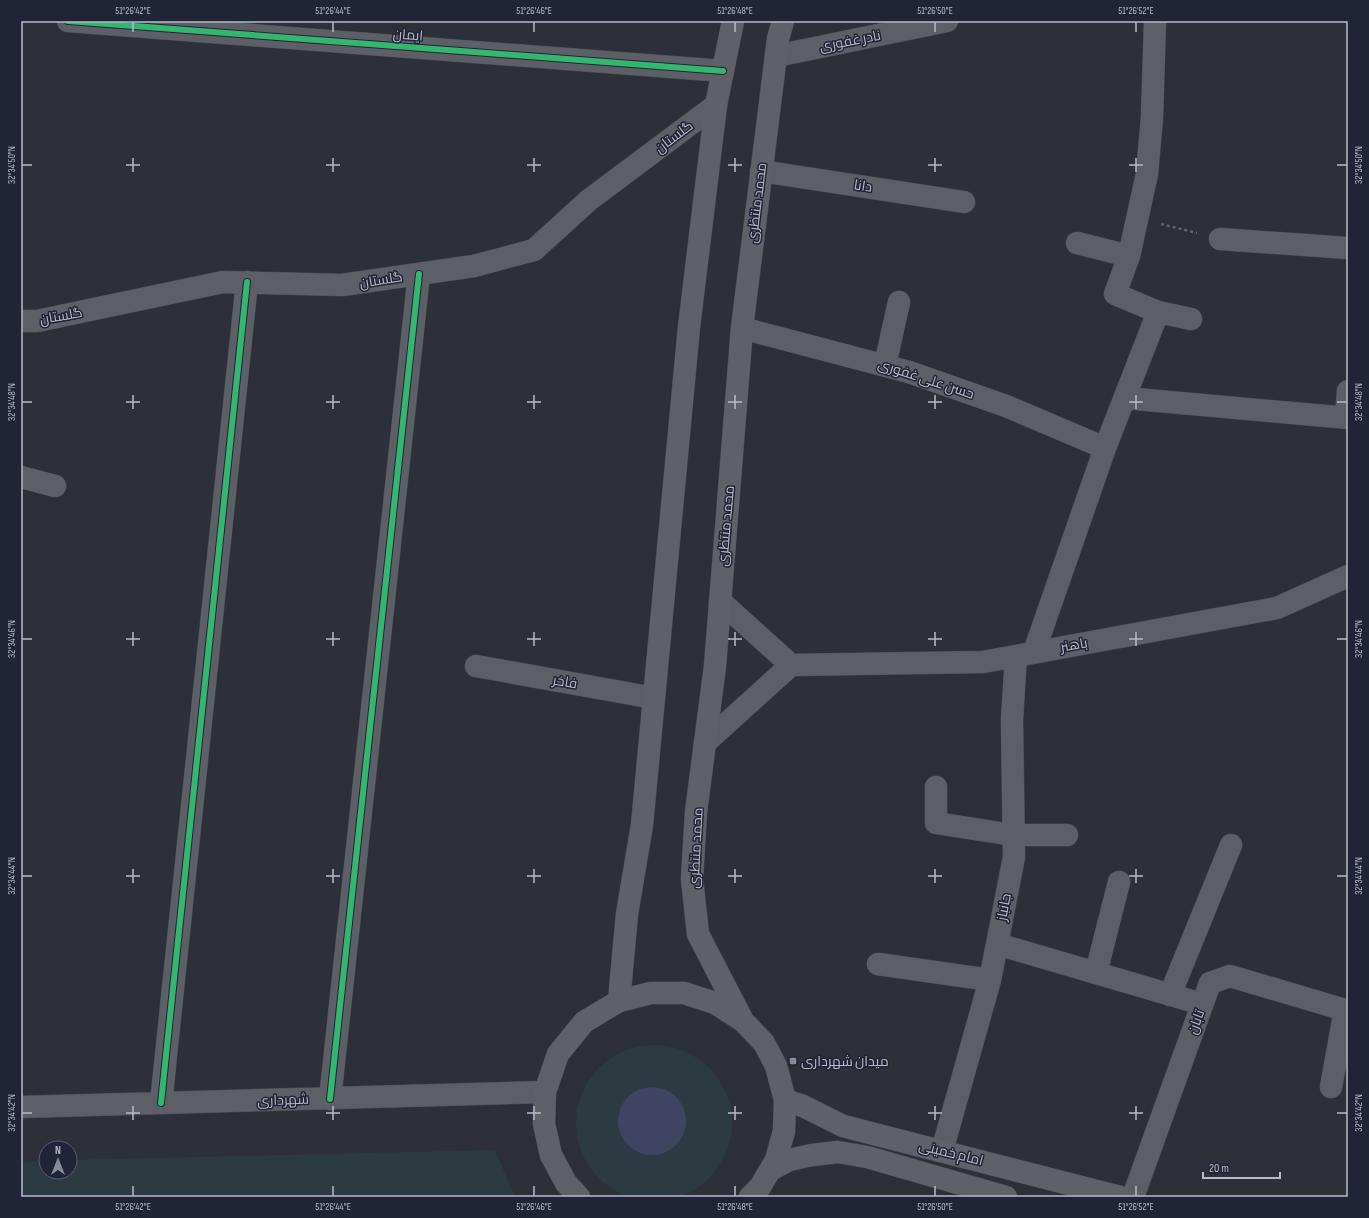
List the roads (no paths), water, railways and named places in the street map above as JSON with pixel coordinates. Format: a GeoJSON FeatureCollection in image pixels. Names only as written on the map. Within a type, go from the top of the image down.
{"type":"FeatureCollection","features":[{"type":"Feature","properties":{"kind":"main road"},"geometry":{"type":"LineString","coordinates":[[619,1001],[627,914],[642,825],[689,327],[716,105],[733,21]]}},
{"type":"Feature","properties":{"kind":"main road","name":"محمد منتظری"},"geometry":{"type":"LineString","coordinates":[[743,1021],[698,934],[692,879],[696,812],[715,666],[742,328],[776,56],[783,21]]}},
{"type":"Feature","properties":{"kind":"main road"},"geometry":{"type":"LineString","coordinates":[[579,1197],[566,1183],[551,1154],[544,1124],[545,1092],[558,1054],[584,1022],[619,1001],[651,993],[684,993],[715,1003],[743,1021],[764,1043],[776,1066],[785,1100],[784,1131],[776,1160],[760,1187],[750,1197]]}},
{"type":"Feature","properties":{"kind":"main road","name":"امام خمینی"},"geometry":{"type":"LineString","coordinates":[[785,1100],[803,1106],[844,1126],[1120,1197]]}},
{"type":"Feature","properties":{"kind":"main road","name":"امام خمینی"},"geometry":{"type":"LineString","coordinates":[[770,1170],[789,1160],[812,1154],[838,1152],[867,1158],[1006,1197]]}},
{"type":"Feature","properties":{"kind":"street","name":"ایمان"},"geometry":{"type":"LineString","coordinates":[[68,21],[723,71]]}},
{"type":"Feature","properties":{"kind":"street","name":"نادر غفوری"},"geometry":{"type":"LineString","coordinates":[[776,56],[947,21]]}},
{"type":"Feature","properties":{"kind":"street"},"geometry":{"type":"LineString","coordinates":[[1155,21],[1152,117],[1148,167],[1129,256],[1115,294],[1158,312],[1191,319]]}},
{"type":"Feature","properties":{"kind":"street","name":"گلستان"},"geometry":{"type":"LineString","coordinates":[[21,321],[45,320],[223,282],[342,285],[474,266],[534,250],[589,200],[716,105]]}},
{"type":"Feature","properties":{"kind":"street","name":"دانا"},"geometry":{"type":"LineString","coordinates":[[761,171],[964,202]]}},
{"type":"Feature","properties":{"kind":"street"},"geometry":{"type":"LineString","coordinates":[[1220,239],[1348,248]]}},
{"type":"Feature","properties":{"kind":"street"},"geometry":{"type":"LineString","coordinates":[[1077,243],[1129,256]]}},
{"type":"Feature","properties":{"kind":"street"},"geometry":{"type":"LineString","coordinates":[[330,1099],[419,274]]}},
{"type":"Feature","properties":{"kind":"street"},"geometry":{"type":"LineString","coordinates":[[161,1103],[247,282]]}},
{"type":"Feature","properties":{"kind":"street"},"geometry":{"type":"LineString","coordinates":[[885,365],[899,302]]}},
{"type":"Feature","properties":{"kind":"street","name":"جانباز"},"geometry":{"type":"LineString","coordinates":[[942,1151],[990,980],[1014,857],[1012,720],[1025,654],[1158,312]]}},
{"type":"Feature","properties":{"kind":"street","name":"حسن علی غفوری"},"geometry":{"type":"LineString","coordinates":[[742,328],[909,372],[1006,406],[1105,448]]}},
{"type":"Feature","properties":{"kind":"street"},"geometry":{"type":"LineString","coordinates":[[1124,398],[1347,417],[1348,391]]}},
{"type":"Feature","properties":{"kind":"street"},"geometry":{"type":"LineString","coordinates":[[21,477],[55,486]]}},
{"type":"Feature","properties":{"kind":"street","name":"باهنر"},"geometry":{"type":"LineString","coordinates":[[791,665],[983,662],[1277,608],[1348,576]]}},
{"type":"Feature","properties":{"kind":"street"},"geometry":{"type":"LineString","coordinates":[[705,743],[791,665],[720,601]]}},
{"type":"Feature","properties":{"kind":"street","name":"فاخر"},"geometry":{"type":"LineString","coordinates":[[476,666],[654,698]]}},
{"type":"Feature","properties":{"kind":"street"},"geometry":{"type":"LineString","coordinates":[[936,787],[936,823],[1013,835],[1067,834]]}},
{"type":"Feature","properties":{"kind":"street"},"geometry":{"type":"LineString","coordinates":[[1170,995],[1231,845]]}},
{"type":"Feature","properties":{"kind":"street"},"geometry":{"type":"LineString","coordinates":[[1096,973],[1119,882]]}},
{"type":"Feature","properties":{"kind":"street"},"geometry":{"type":"LineString","coordinates":[[997,944],[1202,1004]]}},
{"type":"Feature","properties":{"kind":"street"},"geometry":{"type":"LineString","coordinates":[[878,964],[990,980]]}},
{"type":"Feature","properties":{"kind":"street","name":"تابان"},"geometry":{"type":"LineString","coordinates":[[1132,1197],[1210,983],[1230,976],[1347,1010]]}},
{"type":"Feature","properties":{"kind":"street"},"geometry":{"type":"LineString","coordinates":[[1331,1087],[1347,1010]]}},
{"type":"Feature","properties":{"kind":"street","name":"شهرداری"},"geometry":{"type":"LineString","coordinates":[[21,1107],[545,1092]]}},
{"type":"Feature","properties":{"kind":"water"},"geometry":{"type":"Polygon","coordinates":[[[652,1087],[665,1090],[676,1097],[683,1108],[686,1121],[683,1134],[676,1145],[665,1152],[652,1155],[639,1152],[628,1145],[621,1134],[618,1121],[621,1108],[628,1097],[639,1090],[652,1087]]]}},
{"type":"Feature","properties":{"kind":"place","name":"میدان شهرداری"},"geometry":{"type":"Point","coordinates":[793,1061]}}]}
